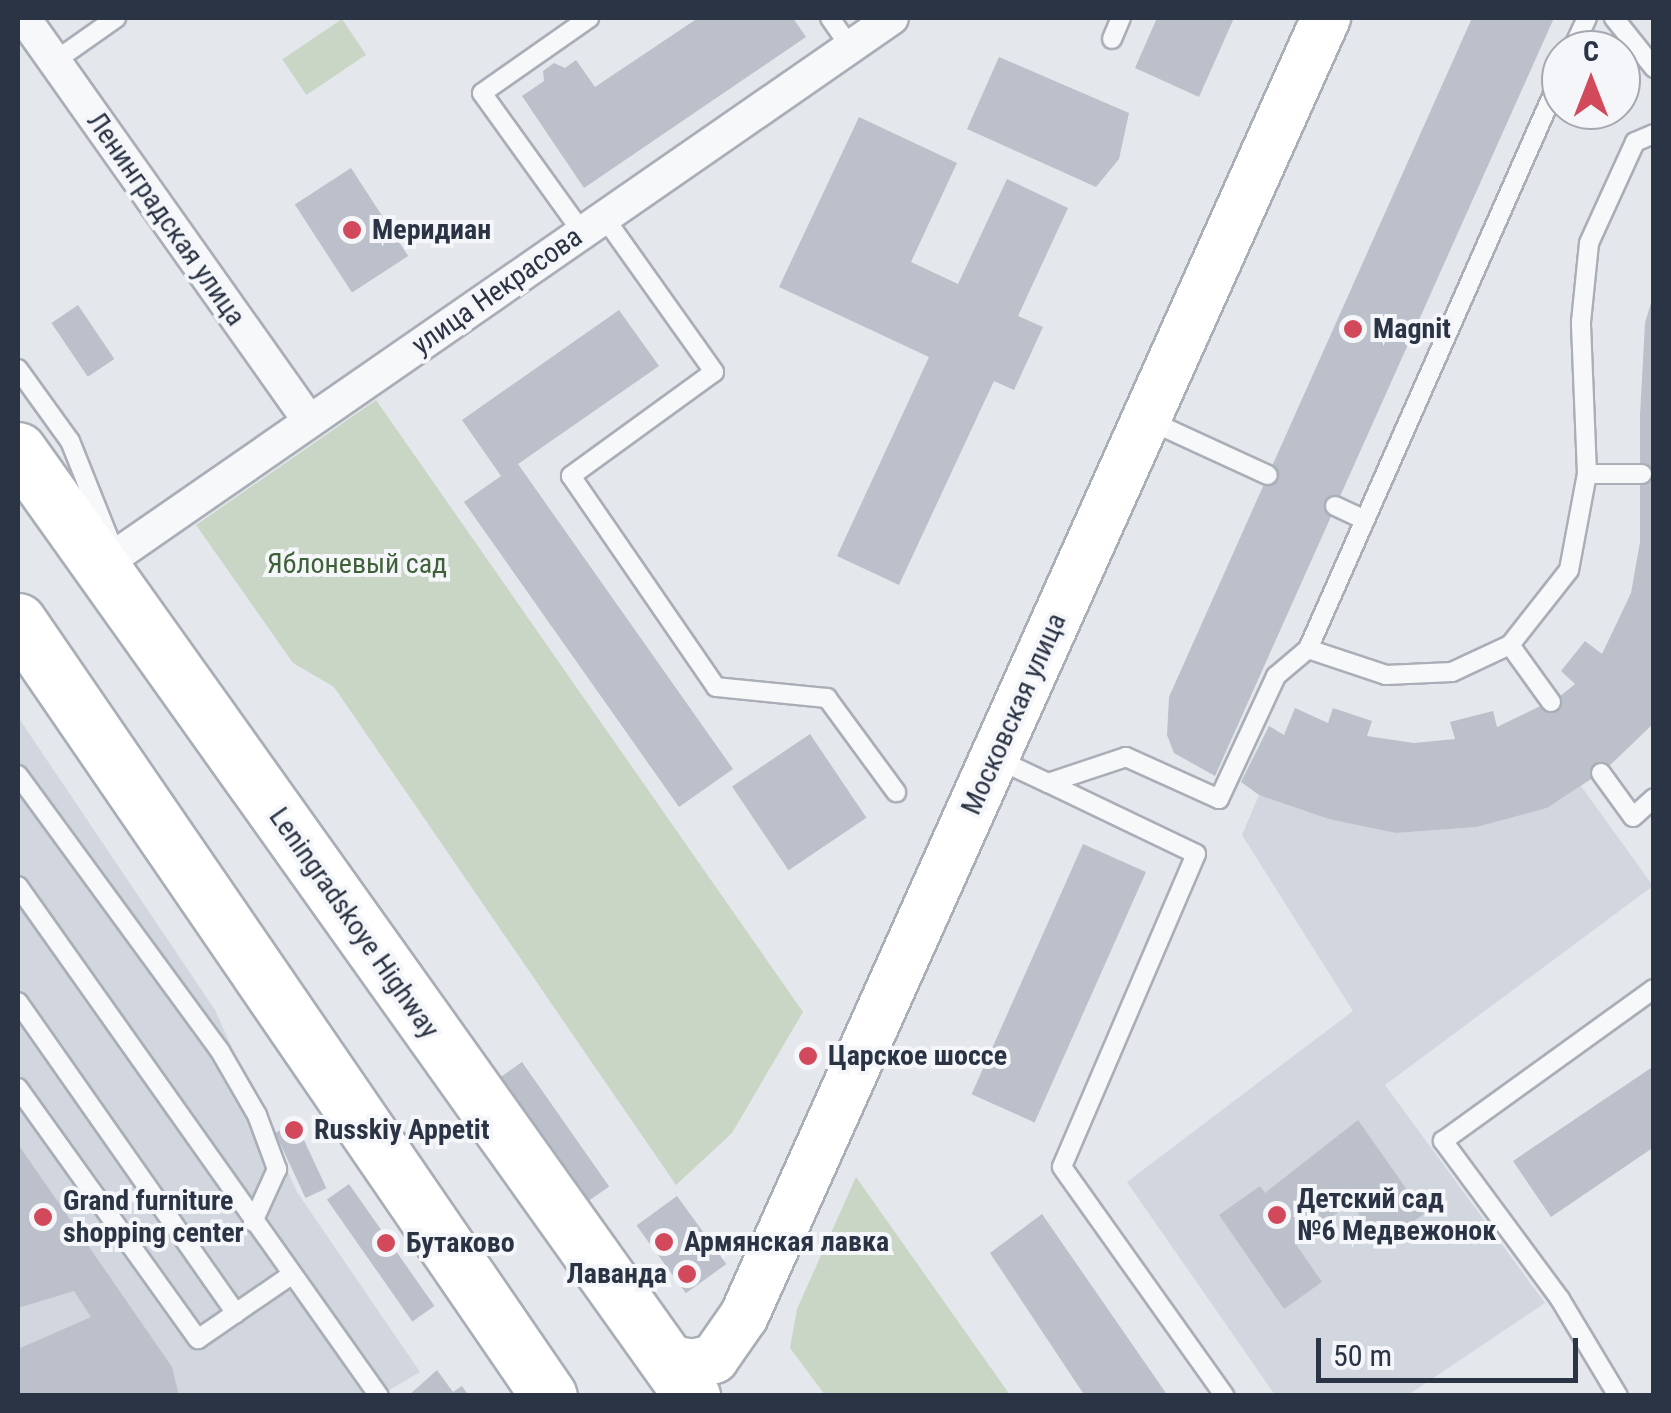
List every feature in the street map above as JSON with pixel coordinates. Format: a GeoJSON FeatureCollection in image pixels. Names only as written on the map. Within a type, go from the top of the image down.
{"type":"FeatureCollection","features":[{"type":"Feature","properties":{"kind":"highway","name":"Leningradskoye Highway"},"geometry":{"type":"LineString","coordinates":[[18,450],[109,560],[678,1377]]}},
{"type":"Feature","properties":{"kind":"highway"},"geometry":{"type":"LineString","coordinates":[[18,622],[549,1396]]}},
{"type":"Feature","properties":{"kind":"street","name":"Ленинградская улица"},"geometry":{"type":"LineString","coordinates":[[24,18],[309,421]]}},
{"type":"Feature","properties":{"kind":"street","name":"улица Некрасова"},"geometry":{"type":"LineString","coordinates":[[109,560],[892,18]]}},
{"type":"Feature","properties":{"kind":"street","name":"Московская улица"},"geometry":{"type":"LineString","coordinates":[[678,1377],[692,1364],[714,1359],[732,1340],[1326,18]]}},
{"type":"Feature","properties":{"kind":"street"},"geometry":{"type":"LineString","coordinates":[[514,1343],[532,1396]]}},
{"type":"Feature","properties":{"kind":"lane"},"geometry":{"type":"LineString","coordinates":[[55,61],[116,18]]}},
{"type":"Feature","properties":{"kind":"lane"},"geometry":{"type":"LineString","coordinates":[[589,18],[482,93],[714,372],[571,476],[716,687],[827,698],[896,792]]}},
{"type":"Feature","properties":{"kind":"lane"},"geometry":{"type":"LineString","coordinates":[[830,18],[850,47]]}},
{"type":"Feature","properties":{"kind":"lane"},"geometry":{"type":"LineString","coordinates":[[1112,38],[1121,18]]}},
{"type":"Feature","properties":{"kind":"lane"},"geometry":{"type":"LineString","coordinates":[[1614,18],[1654,68]]}},
{"type":"Feature","properties":{"kind":"lane"},"geometry":{"type":"LineString","coordinates":[[1048,783],[1126,757],[1219,799],[1276,676],[1308,650],[1541,121]]}},
{"type":"Feature","properties":{"kind":"lane"},"geometry":{"type":"LineString","coordinates":[[1308,650],[1386,675],[1452,672],[1510,645],[1569,570],[1587,474],[1581,341],[1589,243],[1635,142],[1654,134]]}},
{"type":"Feature","properties":{"kind":"lane"},"geometry":{"type":"LineString","coordinates":[[18,369],[70,441],[109,560]]}},
{"type":"Feature","properties":{"kind":"lane"},"geometry":{"type":"LineString","coordinates":[[1146,420],[1268,475]]}},
{"type":"Feature","properties":{"kind":"lane"},"geometry":{"type":"LineString","coordinates":[[1587,474],[1642,474]]}},
{"type":"Feature","properties":{"kind":"lane"},"geometry":{"type":"LineString","coordinates":[[1336,506],[1365,520]]}},
{"type":"Feature","properties":{"kind":"lane"},"geometry":{"type":"LineString","coordinates":[[1510,645],[1551,702]]}},
{"type":"Feature","properties":{"kind":"lane"},"geometry":{"type":"LineString","coordinates":[[994,758],[1196,854],[1062,1167],[1225,1396]]}},
{"type":"Feature","properties":{"kind":"lane"},"geometry":{"type":"LineString","coordinates":[[1601,773],[1633,817],[1654,798]]}},
{"type":"Feature","properties":{"kind":"lane"},"geometry":{"type":"LineString","coordinates":[[18,775],[220,1051],[257,1115],[277,1169],[254,1222]]}},
{"type":"Feature","properties":{"kind":"lane"},"geometry":{"type":"LineString","coordinates":[[18,886],[379,1396]]}},
{"type":"Feature","properties":{"kind":"lane"},"geometry":{"type":"LineString","coordinates":[[1618,1396],[1560,1299],[1443,1141],[1654,989]]}},
{"type":"Feature","properties":{"kind":"lane"},"geometry":{"type":"LineString","coordinates":[[18,1002],[236,1313]]}},
{"type":"Feature","properties":{"kind":"lane"},"geometry":{"type":"LineString","coordinates":[[18,1088],[198,1340],[291,1276]]}},
{"type":"Feature","properties":{"kind":"shaded area"},"geometry":{"type":"Polygon","coordinates":[[[18,717],[215,1010],[297,1192],[420,1372],[381,1395],[18,1395],[18,717]]]}},
{"type":"Feature","properties":{"kind":"shaded area"},"geometry":{"type":"Polygon","coordinates":[[[1581,786],[1653,886],[1385,1085],[1545,1303],[1408,1395],[1275,1395],[1127,1182],[1353,1011],[1242,835],[1259,795],[1396,833],[1477,827],[1547,808],[1581,786]]]}},
{"type":"Feature","properties":{"kind":"green space"},"geometry":{"type":"Polygon","coordinates":[[[342,19],[366,55],[306,95],[282,59],[342,19]]]}},
{"type":"Feature","properties":{"kind":"green space","name":"Яблоневый сад"},"geometry":{"type":"Polygon","coordinates":[[[376,400],[803,1012],[732,1133],[676,1185],[334,687],[293,663],[196,525],[376,400]]]}},
{"type":"Feature","properties":{"kind":"green space"},"geometry":{"type":"Polygon","coordinates":[[[856,1177],[1010,1395],[825,1395],[790,1348],[797,1309],[856,1177]]]}},
{"type":"Feature","properties":{"kind":"building"},"geometry":{"type":"Polygon","coordinates":[[[698,18],[793,18],[806,37],[584,188],[522,96],[544,81],[543,71],[554,63],[565,68],[576,60],[595,87],[698,18]]]}},
{"type":"Feature","properties":{"kind":"building"},"geometry":{"type":"Polygon","coordinates":[[[1157,18],[1234,18],[1199,97],[1135,68],[1157,18]]]}},
{"type":"Feature","properties":{"kind":"building"},"geometry":{"type":"Polygon","coordinates":[[[1472,18],[1554,18],[1549,30],[1541,30],[1541,47],[1215,776],[1174,753],[1167,735],[1169,697],[1472,18]]]}},
{"type":"Feature","properties":{"kind":"building"},"geometry":{"type":"Polygon","coordinates":[[[999,57],[1129,113],[1119,159],[1096,187],[967,129],[999,57]]]}},
{"type":"Feature","properties":{"kind":"building"},"geometry":{"type":"Polygon","coordinates":[[[859,117],[957,163],[911,262],[958,284],[1007,179],[1068,208],[1018,316],[1043,327],[1014,390],[994,381],[899,585],[837,556],[929,357],[779,287],[859,117]]]}},
{"type":"Feature","properties":{"kind":"building","name":"Меридиан"},"geometry":{"type":"Polygon","coordinates":[[[351,168],[408,256],[352,293],[295,204],[351,168]]]}},
{"type":"Feature","properties":{"kind":"building"},"geometry":{"type":"Polygon","coordinates":[[[1654,293],[1654,723],[1605,770],[1547,808],[1477,827],[1396,833],[1329,819],[1259,795],[1241,782],[1269,726],[1284,735],[1295,708],[1328,723],[1333,708],[1372,721],[1367,736],[1414,743],[1455,739],[1450,722],[1493,711],[1497,727],[1559,697],[1575,684],[1561,671],[1585,641],[1602,654],[1631,593],[1640,542],[1645,323],[1654,293]]]}},
{"type":"Feature","properties":{"kind":"building"},"geometry":{"type":"Polygon","coordinates":[[[78,305],[114,359],[88,377],[51,323],[78,305]]]}},
{"type":"Feature","properties":{"kind":"building"},"geometry":{"type":"Polygon","coordinates":[[[619,310],[659,366],[518,464],[733,769],[679,807],[464,502],[501,476],[462,420],[619,310]]]}},
{"type":"Feature","properties":{"kind":"building"},"geometry":{"type":"Polygon","coordinates":[[[810,734],[866,818],[789,870],[732,787],[810,734]]]}},
{"type":"Feature","properties":{"kind":"building"},"geometry":{"type":"Polygon","coordinates":[[[1083,844],[1146,872],[1035,1122],[972,1094],[1083,844]]]}},
{"type":"Feature","properties":{"kind":"building"},"geometry":{"type":"Polygon","coordinates":[[[522,1062],[609,1187],[586,1203],[499,1078],[522,1062]]]}},
{"type":"Feature","properties":{"kind":"building"},"geometry":{"type":"Polygon","coordinates":[[[1654,1066],[1654,1147],[1551,1217],[1513,1161],[1654,1066]]]}},
{"type":"Feature","properties":{"kind":"building","name":"Детский сад №6 Медвежонок"},"geometry":{"type":"Polygon","coordinates":[[[1358,1120],[1424,1214],[1380,1245],[1351,1203],[1295,1243],[1322,1282],[1284,1309],[1219,1215],[1260,1186],[1265,1193],[1358,1120]]]}},
{"type":"Feature","properties":{"kind":"building"},"geometry":{"type":"Polygon","coordinates":[[[296,1123],[326,1188],[306,1198],[275,1133],[296,1123]]]}},
{"type":"Feature","properties":{"kind":"building","name":"Grand furniture shopping center"},"geometry":{"type":"Polygon","coordinates":[[[18,1144],[172,1367],[179,1396],[18,1396],[18,1349],[91,1317],[74,1291],[18,1308],[18,1144]]]}},
{"type":"Feature","properties":{"kind":"building"},"geometry":{"type":"Polygon","coordinates":[[[349,1184],[434,1306],[412,1322],[327,1199],[349,1184]]]}},
{"type":"Feature","properties":{"kind":"building"},"geometry":{"type":"Polygon","coordinates":[[[677,1196],[726,1264],[686,1293],[637,1225],[677,1196]]]}},
{"type":"Feature","properties":{"kind":"building"},"geometry":{"type":"Polygon","coordinates":[[[1042,1214],[1168,1396],[1085,1396],[990,1253],[1042,1214]]]}},
{"type":"Feature","properties":{"kind":"building"},"geometry":{"type":"Polygon","coordinates":[[[437,1370],[453,1392],[462,1386],[469,1396],[408,1396],[437,1370]]]}},
{"type":"Feature","properties":{"kind":"place","name":"Меридиан"},"geometry":{"type":"Point","coordinates":[352,230]}},
{"type":"Feature","properties":{"kind":"place","name":"Magnit"},"geometry":{"type":"Point","coordinates":[1353,329]}},
{"type":"Feature","properties":{"kind":"place","name":"Царское шоссе"},"geometry":{"type":"Point","coordinates":[808,1056]}},
{"type":"Feature","properties":{"kind":"place","name":"Russkiy Appetit"},"geometry":{"type":"Point","coordinates":[294,1130]}},
{"type":"Feature","properties":{"kind":"place","name":"Детский сад №6 Медвежонок"},"geometry":{"type":"Point","coordinates":[1277,1215]}},
{"type":"Feature","properties":{"kind":"place","name":"Grand furniture shopping center"},"geometry":{"type":"Point","coordinates":[43,1217]}},
{"type":"Feature","properties":{"kind":"place","name":"Армянская лавка"},"geometry":{"type":"Point","coordinates":[664,1242]}},
{"type":"Feature","properties":{"kind":"place","name":"Бутаково"},"geometry":{"type":"Point","coordinates":[386,1243]}},
{"type":"Feature","properties":{"kind":"place","name":"Лаванда"},"geometry":{"type":"Point","coordinates":[687,1274]}}]}
